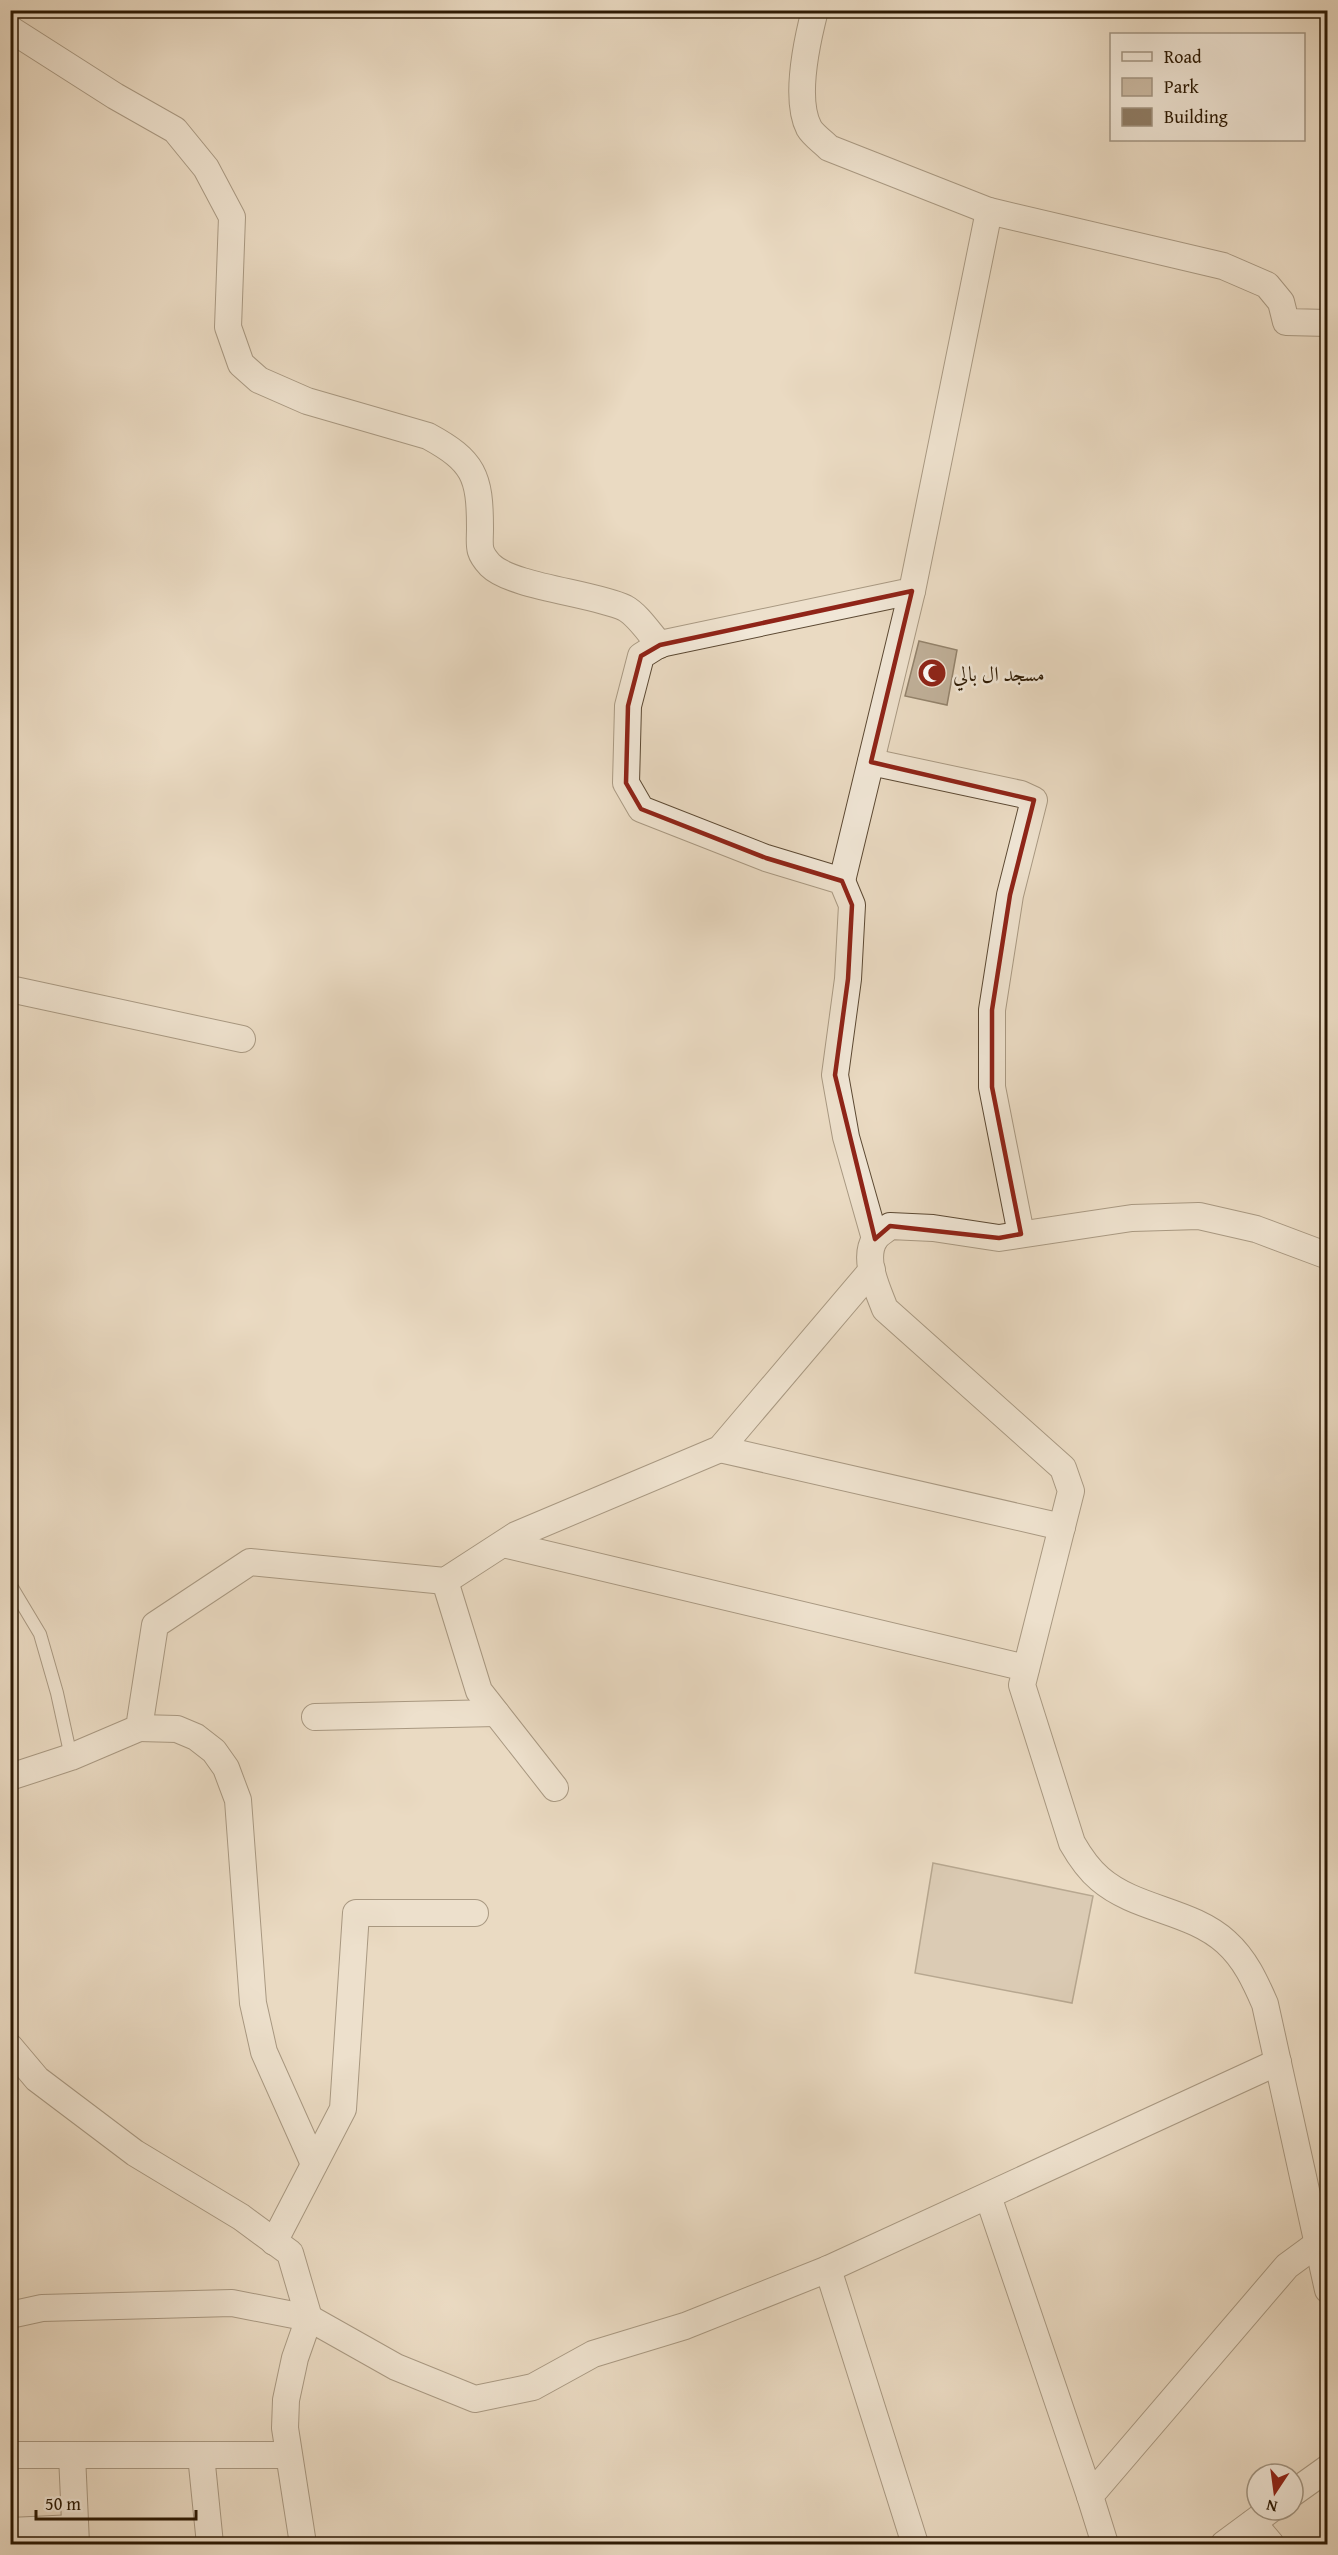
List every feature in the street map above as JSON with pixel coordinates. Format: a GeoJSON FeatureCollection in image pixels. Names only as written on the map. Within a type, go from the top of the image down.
{"type":"FeatureCollection","features":[{"type":"Feature","properties":{"kind":"street"},"geometry":{"type":"LineString","coordinates":[[815,10],[802,74],[803,103],[809,128],[829,148],[989,211],[1223,266],[1267,285],[1281,302],[1286,322],[1328,323]]}},
{"type":"Feature","properties":{"kind":"street"},"geometry":{"type":"LineString","coordinates":[[10,29],[97,85],[175,130],[206,168],[232,217],[228,327],[241,364],[259,380],[307,401],[429,436],[446,446],[468,463],[478,483],[479,552],[492,567],[522,580],[627,609],[660,645]]}},
{"type":"Feature","properties":{"kind":"street"},"geometry":{"type":"LineString","coordinates":[[989,211],[912,591],[842,881],[852,905],[848,979],[835,1075],[846,1137],[875,1239],[871,1257],[874,1282],[885,1309],[1064,1468],[1071,1491],[1022,1685],[1072,1843],[1082,1861],[1101,1880],[1128,1896],[1195,1922],[1226,1942],[1250,1971],[1264,2004],[1328,2290]]}},
{"type":"Feature","properties":{"kind":"street"},"geometry":{"type":"LineString","coordinates":[[842,881],[766,858],[641,809],[626,783],[628,706],[641,656],[660,645],[912,591]]}},
{"type":"Feature","properties":{"kind":"street"},"geometry":{"type":"LineString","coordinates":[[871,762],[1021,794],[1034,801],[1010,895],[992,1010],[992,1087],[1021,1234]]}},
{"type":"Feature","properties":{"kind":"street"},"geometry":{"type":"LineString","coordinates":[[10,989],[243,1039]]}},
{"type":"Feature","properties":{"kind":"street"},"geometry":{"type":"LineString","coordinates":[[875,1239],[890,1226],[933,1228],[999,1238],[1132,1218],[1199,1216],[1256,1229],[1328,1256]]}},
{"type":"Feature","properties":{"kind":"street"},"geometry":{"type":"LineString","coordinates":[[139,1728],[155,1625],[250,1562],[445,1581],[516,1535],[720,1449],[872,1270]]}},
{"type":"Feature","properties":{"kind":"street"},"geometry":{"type":"LineString","coordinates":[[720,1449],[1062,1527]]}},
{"type":"Feature","properties":{"kind":"street"},"geometry":{"type":"LineString","coordinates":[[503,1544],[1026,1668]]}},
{"type":"Feature","properties":{"kind":"street"},"geometry":{"type":"LineString","coordinates":[[445,1581],[479,1691],[555,1788]]}},
{"type":"Feature","properties":{"kind":"street"},"geometry":{"type":"LineString","coordinates":[[315,1717],[496,1713]]}},
{"type":"Feature","properties":{"kind":"street"},"geometry":{"type":"LineString","coordinates":[[10,1777],[71,1757],[139,1728],[177,1729],[196,1737],[214,1751],[226,1768],[238,1800],[253,2002],[258,2029],[264,2052],[315,2164]]}},
{"type":"Feature","properties":{"kind":"street"},"geometry":{"type":"LineString","coordinates":[[274,2242],[343,2109],[356,1913],[475,1913]]}},
{"type":"Feature","properties":{"kind":"street"},"geometry":{"type":"LineString","coordinates":[[10,2047],[37,2079],[135,2153],[241,2217],[290,2253],[309,2318],[295,2358],[286,2400],[285,2428],[303,2544]]}},
{"type":"Feature","properties":{"kind":"street"},"geometry":{"type":"LineString","coordinates":[[10,2315],[42,2308],[232,2303],[309,2318],[396,2367],[475,2399],[533,2387],[593,2354],[685,2326],[828,2269],[1278,2062]]}},
{"type":"Feature","properties":{"kind":"street"},"geometry":{"type":"LineString","coordinates":[[988,2196],[1105,2544]]}},
{"type":"Feature","properties":{"kind":"street"},"geometry":{"type":"LineString","coordinates":[[1090,2496],[1287,2266],[1317,2244]]}},
{"type":"Feature","properties":{"kind":"street"},"geometry":{"type":"LineString","coordinates":[[828,2269],[915,2544]]}},
{"type":"Feature","properties":{"kind":"street"},"geometry":{"type":"LineString","coordinates":[[10,2455],[288,2455]]}},
{"type":"Feature","properties":{"kind":"street"},"geometry":{"type":"LineString","coordinates":[[10,2531],[76,2536],[72,2455]]}},
{"type":"Feature","properties":{"kind":"street"},"geometry":{"type":"LineString","coordinates":[[201,2455],[210,2544]]}},
{"type":"Feature","properties":{"kind":"street"},"geometry":{"type":"LineString","coordinates":[[1305,2484],[1328,2468]]}},
{"type":"Feature","properties":{"kind":"street"},"geometry":{"type":"LineString","coordinates":[[1224,2544],[1254,2522]]}},
{"type":"Feature","properties":{"kind":"street"},"geometry":{"type":"LineString","coordinates":[[1263,2522],[1271,2544]]}},
{"type":"Feature","properties":{"kind":"lane"},"geometry":{"type":"LineString","coordinates":[[10,1584],[40,1634],[57,1693],[71,1757]]}},
{"type":"Feature","properties":{"kind":"highlighted area"},"geometry":{"type":"Polygon","coordinates":[[[912,591],[871,762],[1034,800],[1010,895],[992,1010],[992,1087],[1021,1234],[999,1238],[890,1226],[875,1239],[835,1075],[848,979],[852,905],[842,881],[766,858],[641,809],[626,783],[628,706],[641,656],[660,645],[912,591]]]}},
{"type":"Feature","properties":{"kind":"green space"},"geometry":{"type":"Polygon","coordinates":[[[933,1863],[1093,1896],[1072,2003],[915,1973],[933,1863]]]}},
{"type":"Feature","properties":{"kind":"building","name":"مسجد ال بالي"},"geometry":{"type":"Polygon","coordinates":[[[919,641],[957,650],[947,705],[905,696],[919,641]]]}},
{"type":"Feature","properties":{"kind":"place","name":"مسجد ال بالي"},"geometry":{"type":"Point","coordinates":[932,673]}}]}
